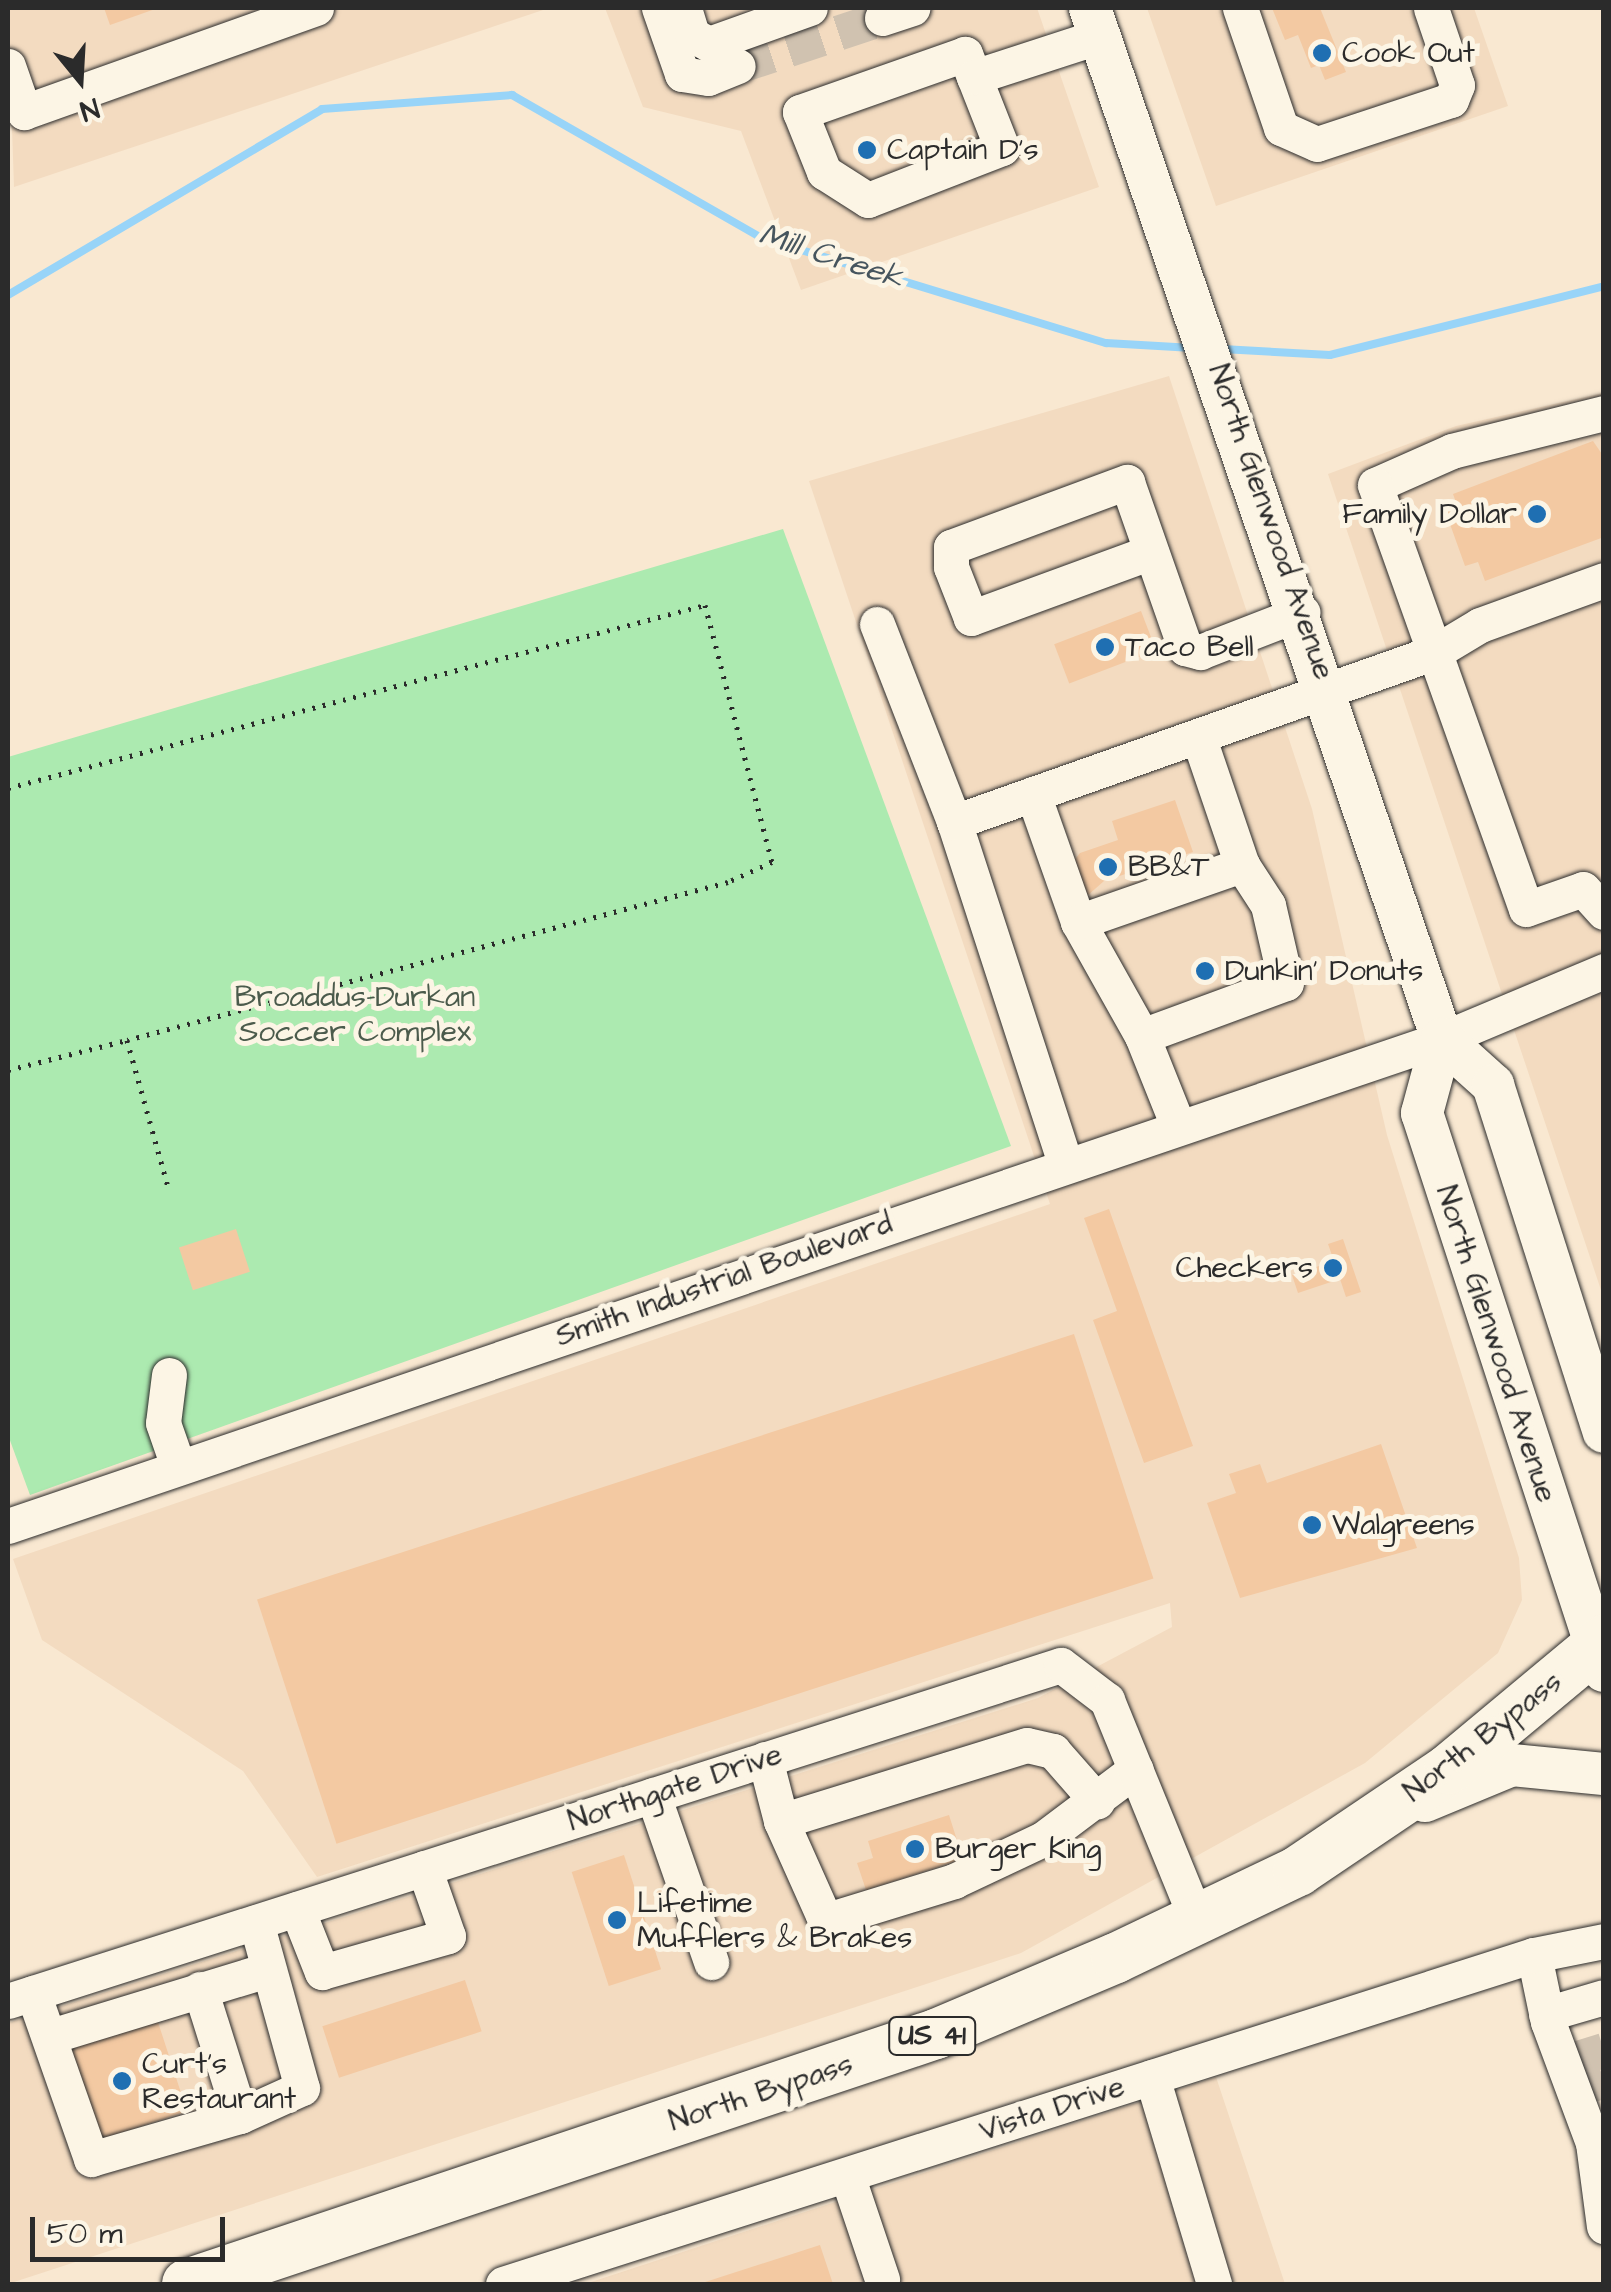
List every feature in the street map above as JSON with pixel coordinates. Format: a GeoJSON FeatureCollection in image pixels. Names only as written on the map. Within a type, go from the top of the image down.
{"type":"FeatureCollection","features":[{"type":"Feature","properties":{"kind":"highway","name":"North Bypass"},"geometry":{"type":"LineString","coordinates":[[188,2284],[936,2034],[1197,1920],[1348,1837],[1448,1769],[1600,1653]]}},
{"type":"Feature","properties":{"kind":"main road","name":"North Glenwood Avenue"},"geometry":{"type":"LineString","coordinates":[[1095,22],[1269,512],[1442,1039],[1422,1113],[1600,1653]]}},
{"type":"Feature","properties":{"kind":"main road"},"geometry":{"type":"LineString","coordinates":[[1442,1039],[1493,1085],[1600,1414]]}},
{"type":"Feature","properties":{"kind":"main road"},"geometry":{"type":"LineString","coordinates":[[1348,1837],[1512,1766],[1604,1774]]}},
{"type":"Feature","properties":{"kind":"street"},"geometry":{"type":"LineString","coordinates":[[8,66],[24,112],[316,8]]}},
{"type":"Feature","properties":{"kind":"street"},"geometry":{"type":"LineString","coordinates":[[659,8],[692,49]]}},
{"type":"Feature","properties":{"kind":"street"},"geometry":{"type":"LineString","coordinates":[[684,8],[692,49],[682,74],[708,78],[738,66]]}},
{"type":"Feature","properties":{"kind":"street"},"geometry":{"type":"LineString","coordinates":[[692,49],[810,8]]}},
{"type":"Feature","properties":{"kind":"street"},"geometry":{"type":"LineString","coordinates":[[1240,8],[1281,128],[1317,144],[1452,100],[1457,84],[1431,8]]}},
{"type":"Feature","properties":{"kind":"street"},"geometry":{"type":"LineString","coordinates":[[974,77],[1095,22]]}},
{"type":"Feature","properties":{"kind":"street"},"geometry":{"type":"LineString","coordinates":[[965,54],[974,77],[1002,148],[868,200],[824,172],[800,112],[965,54]]}},
{"type":"Feature","properties":{"kind":"street"},"geometry":{"type":"LineString","coordinates":[[1604,413],[1452,451],[1375,485],[1526,909],[1583,889],[1604,912]]}},
{"type":"Feature","properties":{"kind":"street"},"geometry":{"type":"LineString","coordinates":[[1151,552],[972,618],[951,567],[952,547],[1127,482],[1185,648],[1200,652],[1302,612]]}},
{"type":"Feature","properties":{"kind":"street"},"geometry":{"type":"LineString","coordinates":[[954,822],[1435,652],[1480,625],[1604,580]]}},
{"type":"Feature","properties":{"kind":"street"},"geometry":{"type":"LineString","coordinates":[[878,624],[954,822],[1065,1163]]}},
{"type":"Feature","properties":{"kind":"street"},"geometry":{"type":"LineString","coordinates":[[1142,1036],[1286,983],[1268,906],[1242,865],[1198,736]]}},
{"type":"Feature","properties":{"kind":"street"},"geometry":{"type":"LineString","coordinates":[[1033,794],[1078,922],[1142,1036],[1178,1126]]}},
{"type":"Feature","properties":{"kind":"street"},"geometry":{"type":"LineString","coordinates":[[1078,922],[1242,865]]}},
{"type":"Feature","properties":{"kind":"street","name":"Smith Industrial Boulevard"},"geometry":{"type":"LineString","coordinates":[[8,1526],[1065,1163],[1442,1039],[1604,971]]}},
{"type":"Feature","properties":{"kind":"street"},"geometry":{"type":"LineString","coordinates":[[169,1374],[162,1423],[178,1466]]}},
{"type":"Feature","properties":{"kind":"street","name":"Northgate Drive"},"geometry":{"type":"LineString","coordinates":[[20,1997],[1061,1665],[1107,1700],[1197,1920]]}},
{"type":"Feature","properties":{"kind":"street"},"geometry":{"type":"LineString","coordinates":[[781,1821],[1026,1745],[1053,1751],[1097,1801]]}},
{"type":"Feature","properties":{"kind":"street"},"geometry":{"type":"LineString","coordinates":[[765,1759],[781,1821],[824,1915],[834,1918],[954,1881],[1097,1801],[1136,1769]]}},
{"type":"Feature","properties":{"kind":"street"},"geometry":{"type":"LineString","coordinates":[[653,1795],[711,1962]]}},
{"type":"Feature","properties":{"kind":"street"},"geometry":{"type":"LineString","coordinates":[[296,1909],[322,1972],[448,1936],[424,1868]]}},
{"type":"Feature","properties":{"kind":"street"},"geometry":{"type":"LineString","coordinates":[[20,1997],[51,2036],[91,2159],[240,2116],[302,2088],[256,1922]]}},
{"type":"Feature","properties":{"kind":"street","name":"Vista Drive"},"geometry":{"type":"LineString","coordinates":[[503,2284],[1534,1954],[1604,1941]]}},
{"type":"Feature","properties":{"kind":"street"},"geometry":{"type":"LineString","coordinates":[[1534,1954],[1546,2014],[1575,2074],[1601,2190]]}},
{"type":"Feature","properties":{"kind":"street"},"geometry":{"type":"LineString","coordinates":[[51,2036],[267,1970]]}},
{"type":"Feature","properties":{"kind":"street"},"geometry":{"type":"LineString","coordinates":[[200,1989],[240,2116]]}},
{"type":"Feature","properties":{"kind":"street"},"geometry":{"type":"LineString","coordinates":[[1546,2014],[1604,1998]]}},
{"type":"Feature","properties":{"kind":"street"},"geometry":{"type":"LineString","coordinates":[[1152,2077],[1214,2284]]}},
{"type":"Feature","properties":{"kind":"street"},"geometry":{"type":"LineString","coordinates":[[847,2176],[882,2279]]}},
{"type":"Feature","properties":{"kind":"path"},"geometry":{"type":"LineString","coordinates":[[8,788],[705,604],[772,862],[728,882],[8,1070]]}},
{"type":"Feature","properties":{"kind":"path"},"geometry":{"type":"LineString","coordinates":[[127,1040],[168,1187]]}},
{"type":"Feature","properties":{"kind":"shaded area"},"geometry":{"type":"Polygon","coordinates":[[[8,8],[549,8],[14,187],[8,8]]]}},
{"type":"Feature","properties":{"kind":"shaded area"},"geometry":{"type":"Polygon","coordinates":[[[605,8],[1037,8],[1099,187],[801,290],[741,131],[643,107],[605,8]]]}},
{"type":"Feature","properties":{"kind":"shaded area"},"geometry":{"type":"Polygon","coordinates":[[[1147,8],[1474,8],[1508,106],[1216,206],[1147,8]]]}},
{"type":"Feature","properties":{"kind":"shaded area"},"geometry":{"type":"Polygon","coordinates":[[[1169,376],[1312,809],[1387,1135],[1519,1558],[1522,1600],[1498,1653],[1365,1763],[1021,1953],[8,2284],[8,2023],[1038,1698],[1172,1627],[1170,1603],[317,1877],[243,1771],[42,1640],[13,1559],[1050,1204],[809,481],[1169,376]]]}},
{"type":"Feature","properties":{"kind":"shaded area"},"geometry":{"type":"Polygon","coordinates":[[[1603,393],[1603,1296],[1328,474],[1456,426],[1603,393]]]}},
{"type":"Feature","properties":{"kind":"shaded area"},"geometry":{"type":"Polygon","coordinates":[[[1216,2077],[1285,2284],[585,2284],[1216,2077]]]}},
{"type":"Feature","properties":{"kind":"green space","name":"Broaddus-Durkan Soccer Complex"},"geometry":{"type":"Polygon","coordinates":[[[783,529],[1011,1146],[30,1495],[8,1435],[8,757],[783,529]]]}},
{"type":"Feature","properties":{"kind":"building"},"geometry":{"type":"Polygon","coordinates":[[[104,8],[158,8],[110,25],[104,8]]]}},
{"type":"Feature","properties":{"kind":"building","name":"Cook Out"},"geometry":{"type":"Polygon","coordinates":[[[1272,8],[1320,8],[1346,72],[1325,80],[1319,65],[1311,68],[1298,35],[1285,40],[1272,8]]]}},
{"type":"Feature","properties":{"kind":"building"},"geometry":{"type":"Polygon","coordinates":[[[1593,441],[1604,457],[1604,537],[1485,581],[1478,562],[1465,566],[1446,513],[1458,508],[1453,494],[1593,441]]]}},
{"type":"Feature","properties":{"kind":"building","name":"Taco Bell"},"geometry":{"type":"Polygon","coordinates":[[[1141,611],[1156,650],[1069,684],[1054,644],[1141,611]]]}},
{"type":"Feature","properties":{"kind":"building","name":"BB&T"},"geometry":{"type":"Polygon","coordinates":[[[1175,800],[1193,852],[1104,881],[1061,919],[1051,889],[1080,853],[1118,840],[1112,821],[1175,800]]]}},
{"type":"Feature","properties":{"kind":"building"},"geometry":{"type":"Polygon","coordinates":[[[1109,1209],[1193,1446],[1144,1463],[1093,1320],[1117,1311],[1084,1218],[1109,1209]]]}},
{"type":"Feature","properties":{"kind":"building"},"geometry":{"type":"Polygon","coordinates":[[[236,1229],[250,1272],[193,1290],[179,1248],[236,1229]]]}},
{"type":"Feature","properties":{"kind":"building","name":"Checkers"},"geometry":{"type":"Polygon","coordinates":[[[1343,1239],[1361,1292],[1346,1297],[1340,1279],[1298,1293],[1292,1275],[1334,1261],[1328,1244],[1343,1239]]]}},
{"type":"Feature","properties":{"kind":"building"},"geometry":{"type":"Polygon","coordinates":[[[1074,1334],[1153,1578],[336,1844],[257,1599],[1074,1334]]]}},
{"type":"Feature","properties":{"kind":"building","name":"Walgreens"},"geometry":{"type":"Polygon","coordinates":[[[1381,1444],[1417,1548],[1240,1598],[1207,1503],[1236,1493],[1229,1474],[1260,1464],[1267,1483],[1381,1444]]]}},
{"type":"Feature","properties":{"kind":"building","name":"Burger King"},"geometry":{"type":"Polygon","coordinates":[[[949,1815],[963,1859],[866,1890],[857,1863],[873,1858],[868,1841],[949,1815]]]}},
{"type":"Feature","properties":{"kind":"building","name":"Lifetime Mufflers & Brakes"},"geometry":{"type":"Polygon","coordinates":[[[624,1855],[661,1969],[609,1986],[572,1872],[624,1855]]]}},
{"type":"Feature","properties":{"kind":"building"},"geometry":{"type":"Polygon","coordinates":[[[465,1980],[482,2031],[339,2078],[322,2026],[465,1980]]]}},
{"type":"Feature","properties":{"kind":"building","name":"Curt's Restaurant"},"geometry":{"type":"Polygon","coordinates":[[[157,2019],[187,2111],[87,2144],[57,2051],[157,2019]]]}},
{"type":"Feature","properties":{"kind":"building"},"geometry":{"type":"Polygon","coordinates":[[[820,2245],[833,2284],[699,2284],[820,2245]]]}},
{"type":"Feature","properties":{"kind":"waterway","name":"Mill Creek"},"geometry":{"type":"LineString","coordinates":[[8,295],[322,109],[512,95],[762,238],[1106,343],[1193,348]]}},
{"type":"Feature","properties":{"kind":"waterway","name":"Mill Creek"},"geometry":{"type":"LineString","coordinates":[[1222,349],[1330,355],[1604,286]]}},
{"type":"Feature","properties":{"kind":"tunnel"},"geometry":{"type":"LineString","coordinates":[[738,66],[882,18]]}},
{"type":"Feature","properties":{"kind":"tunnel"},"geometry":{"type":"LineString","coordinates":[[1578,2058],[1604,2050]]}},
{"type":"Feature","properties":{"kind":"tunnel"},"geometry":{"type":"LineString","coordinates":[[1587,2086],[1604,2080]]}},
{"type":"Feature","properties":{"kind":"place","name":"Cook Out"},"geometry":{"type":"Point","coordinates":[1322,53]}},
{"type":"Feature","properties":{"kind":"place","name":"Captain D's"},"geometry":{"type":"Point","coordinates":[867,150]}},
{"type":"Feature","properties":{"kind":"place","name":"Family Dollar"},"geometry":{"type":"Point","coordinates":[1537,514]}},
{"type":"Feature","properties":{"kind":"place","name":"Taco Bell"},"geometry":{"type":"Point","coordinates":[1105,647]}},
{"type":"Feature","properties":{"kind":"place","name":"BB&T"},"geometry":{"type":"Point","coordinates":[1108,867]}},
{"type":"Feature","properties":{"kind":"place","name":"Dunkin' Donuts"},"geometry":{"type":"Point","coordinates":[1205,971]}},
{"type":"Feature","properties":{"kind":"place","name":"Checkers"},"geometry":{"type":"Point","coordinates":[1333,1268]}},
{"type":"Feature","properties":{"kind":"place","name":"Walgreens"},"geometry":{"type":"Point","coordinates":[1312,1525]}},
{"type":"Feature","properties":{"kind":"place","name":"Burger King"},"geometry":{"type":"Point","coordinates":[915,1849]}},
{"type":"Feature","properties":{"kind":"place","name":"Lifetime Mufflers & Brakes"},"geometry":{"type":"Point","coordinates":[617,1920]}},
{"type":"Feature","properties":{"kind":"place","name":"Curt's Restaurant"},"geometry":{"type":"Point","coordinates":[122,2081]}}]}
